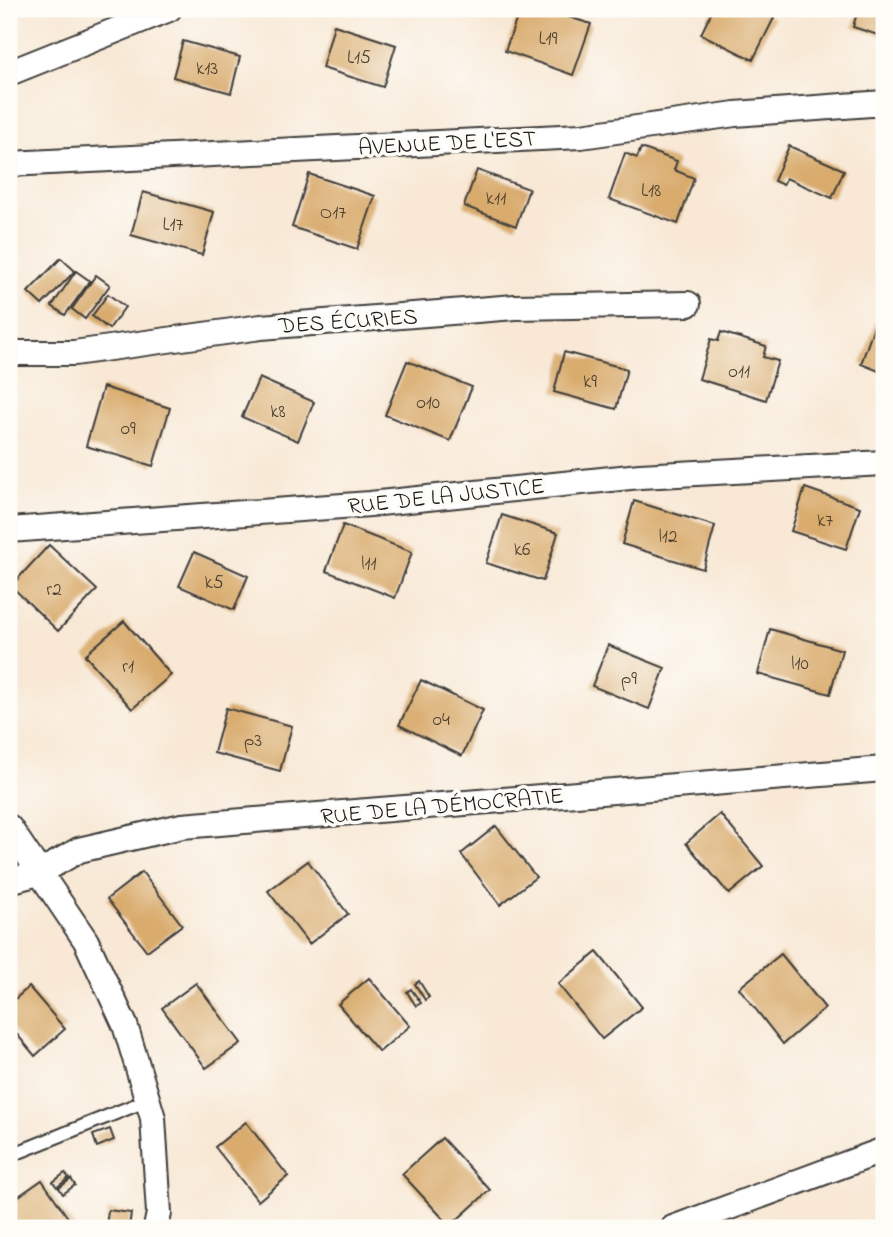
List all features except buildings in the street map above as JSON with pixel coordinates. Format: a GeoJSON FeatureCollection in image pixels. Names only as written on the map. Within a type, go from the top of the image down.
{"type":"FeatureCollection","features":[{"type":"Feature","properties":{"kind":"street"},"geometry":{"type":"LineString","coordinates":[[9,73],[169,9]]}},
{"type":"Feature","properties":{"kind":"street","name":"AVENUE DE L'EST"},"geometry":{"type":"LineString","coordinates":[[9,164],[581,136],[735,114],[884,103]]}},
{"type":"Feature","properties":{"kind":"street","name":"DES ÉCURIES"},"geometry":{"type":"LineString","coordinates":[[9,353],[74,353],[261,327],[515,307],[688,304]]}},
{"type":"Feature","properties":{"kind":"street","name":"RUE DE LA JUSTICE"},"geometry":{"type":"LineString","coordinates":[[9,530],[370,504],[640,476],[884,463]]}},
{"type":"Feature","properties":{"kind":"street","name":"RUE DE LA DÉMOCRATIE"},"geometry":{"type":"LineString","coordinates":[[9,881],[39,873],[79,850],[182,826],[884,769]]}},
{"type":"Feature","properties":{"kind":"street"},"geometry":{"type":"LineString","coordinates":[[9,827],[92,953],[125,1025],[153,1118],[159,1213],[156,1228]]}},
{"type":"Feature","properties":{"kind":"street"},"geometry":{"type":"LineString","coordinates":[[673,1228],[884,1150]]}},
{"type":"Feature","properties":{"kind":"lane"},"geometry":{"type":"LineString","coordinates":[[9,1156],[148,1100]]}}]}
